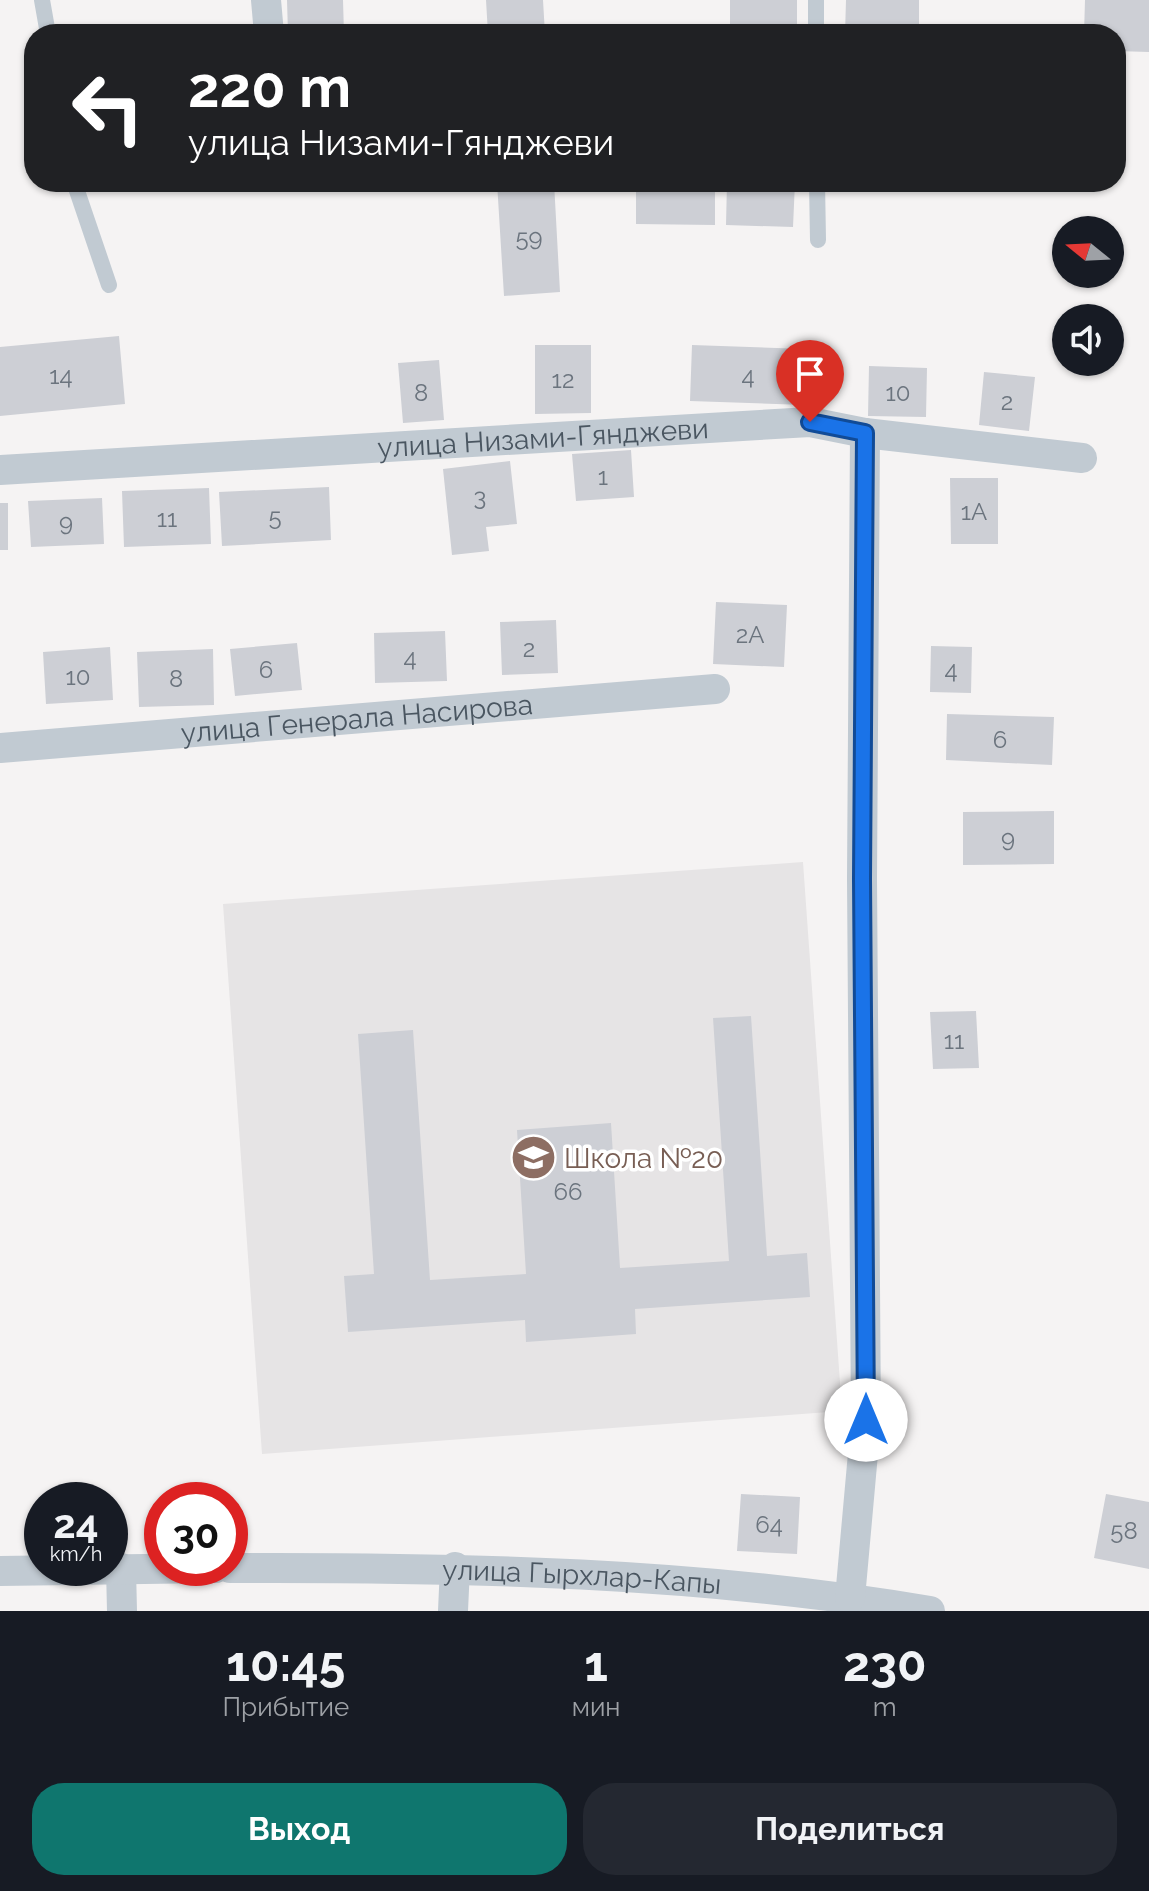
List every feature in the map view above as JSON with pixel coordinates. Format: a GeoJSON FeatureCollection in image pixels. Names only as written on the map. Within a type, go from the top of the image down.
{"type":"FeatureCollection","features":[{"type":"Feature","properties":{"kind":"street"},"geometry":{"type":"LineString","coordinates":[[266,0],[268,24]]}},
{"type":"Feature","properties":{"kind":"street","name":"улица Низами-Гянджеви"},"geometry":{"type":"LineString","coordinates":[[0,470],[810,422],[865,433],[1082,458]]}},
{"type":"Feature","properties":{"kind":"street"},"geometry":{"type":"LineString","coordinates":[[850,1598],[866,1420],[862,879],[865,433]]}},
{"type":"Feature","properties":{"kind":"street","name":"улица Генерала Насирова"},"geometry":{"type":"LineString","coordinates":[[0,748],[715,689]]}},
{"type":"Feature","properties":{"kind":"street"},"geometry":{"type":"LineString","coordinates":[[453,1611],[455,1567]]}},
{"type":"Feature","properties":{"kind":"street","name":"улица Гырхлар-Капы"},"geometry":{"type":"LineString","coordinates":[[248,1568],[455,1567],[708,1597],[850,1598],[930,1611]]}},
{"type":"Feature","properties":{"kind":"street"},"geometry":{"type":"LineString","coordinates":[[0,1571],[24,1570]]}},
{"type":"Feature","properties":{"kind":"street"},"geometry":{"type":"LineString","coordinates":[[121,1586],[122,1611]]}},
{"type":"Feature","properties":{"kind":"lane"},"geometry":{"type":"LineString","coordinates":[[42,0],[46,24]]}},
{"type":"Feature","properties":{"kind":"lane"},"geometry":{"type":"LineString","coordinates":[[816,0],[816,24]]}},
{"type":"Feature","properties":{"kind":"lane"},"geometry":{"type":"LineString","coordinates":[[77,192],[109,285]]}},
{"type":"Feature","properties":{"kind":"lane"},"geometry":{"type":"LineString","coordinates":[[817,192],[818,240]]}},
{"type":"Feature","properties":{"kind":"shaded area","name":"Школа №20"},"geometry":{"type":"Polygon","coordinates":[[[803,862],[842,1411],[262,1454],[223,904],[803,862]]]}},
{"type":"Feature","properties":{"kind":"building"},"geometry":{"type":"Polygon","coordinates":[[[287,0],[343,0],[344,24],[288,24],[287,0]]]}},
{"type":"Feature","properties":{"kind":"building"},"geometry":{"type":"Polygon","coordinates":[[[486,0],[543,0],[544,24],[487,24],[486,0]]]}},
{"type":"Feature","properties":{"kind":"building"},"geometry":{"type":"Polygon","coordinates":[[[730,0],[797,0],[797,24],[730,24],[730,0]]]}},
{"type":"Feature","properties":{"kind":"building"},"geometry":{"type":"Polygon","coordinates":[[[846,0],[919,0],[919,24],[845,24],[846,0]]]}},
{"type":"Feature","properties":{"kind":"building"},"geometry":{"type":"Polygon","coordinates":[[[1085,0],[1149,0],[1149,52],[1126,51],[1126,24],[1084,24],[1085,0]]]}},
{"type":"Feature","properties":{"kind":"building"},"geometry":{"type":"Polygon","coordinates":[[[498,192],[555,192],[560,292],[504,296],[498,192]]]}},
{"type":"Feature","properties":{"kind":"building"},"geometry":{"type":"Polygon","coordinates":[[[636,192],[715,192],[715,225],[636,224],[636,192]]]}},
{"type":"Feature","properties":{"kind":"building"},"geometry":{"type":"Polygon","coordinates":[[[727,192],[795,192],[793,227],[726,225],[727,192]]]}},
{"type":"Feature","properties":{"kind":"building"},"geometry":{"type":"Polygon","coordinates":[[[119,336],[125,404],[0,416],[0,347],[119,336]]]}},
{"type":"Feature","properties":{"kind":"building"},"geometry":{"type":"Polygon","coordinates":[[[535,345],[591,345],[591,413],[535,414],[535,345]]]}},
{"type":"Feature","properties":{"kind":"building"},"geometry":{"type":"Polygon","coordinates":[[[692,345],[806,349],[804,405],[690,401],[692,345]]]}},
{"type":"Feature","properties":{"kind":"building"},"geometry":{"type":"Polygon","coordinates":[[[439,360],[444,420],[403,423],[398,363],[439,360]]]}},
{"type":"Feature","properties":{"kind":"building"},"geometry":{"type":"Polygon","coordinates":[[[869,366],[927,368],[926,417],[868,416],[869,366]]]}},
{"type":"Feature","properties":{"kind":"building"},"geometry":{"type":"Polygon","coordinates":[[[984,372],[1035,377],[1029,431],[979,425],[984,372]]]}},
{"type":"Feature","properties":{"kind":"building"},"geometry":{"type":"Polygon","coordinates":[[[631,450],[634,497],[576,501],[572,454],[631,450]]]}},
{"type":"Feature","properties":{"kind":"building"},"geometry":{"type":"Polygon","coordinates":[[[510,461],[517,524],[486,527],[489,551],[452,555],[443,469],[510,461]]]}},
{"type":"Feature","properties":{"kind":"building"},"geometry":{"type":"Polygon","coordinates":[[[950,478],[998,478],[998,544],[951,544],[950,478]]]}},
{"type":"Feature","properties":{"kind":"building"},"geometry":{"type":"Polygon","coordinates":[[[329,487],[331,540],[222,546],[219,492],[329,487]]]}},
{"type":"Feature","properties":{"kind":"building"},"geometry":{"type":"Polygon","coordinates":[[[209,488],[211,544],[124,547],[122,491],[209,488]]]}},
{"type":"Feature","properties":{"kind":"building"},"geometry":{"type":"Polygon","coordinates":[[[102,498],[104,544],[31,547],[28,501],[102,498]]]}},
{"type":"Feature","properties":{"kind":"building"},"geometry":{"type":"Polygon","coordinates":[[[0,503],[8,503],[8,550],[0,550],[0,503]]]}},
{"type":"Feature","properties":{"kind":"building"},"geometry":{"type":"Polygon","coordinates":[[[716,602],[787,605],[784,667],[713,664],[716,602]]]}},
{"type":"Feature","properties":{"kind":"building"},"geometry":{"type":"Polygon","coordinates":[[[556,620],[558,673],[502,675],[500,622],[556,620]]]}},
{"type":"Feature","properties":{"kind":"building"},"geometry":{"type":"Polygon","coordinates":[[[445,631],[447,681],[375,683],[374,633],[445,631]]]}},
{"type":"Feature","properties":{"kind":"building"},"geometry":{"type":"Polygon","coordinates":[[[297,643],[302,690],[235,696],[230,649],[297,643]]]}},
{"type":"Feature","properties":{"kind":"building"},"geometry":{"type":"Polygon","coordinates":[[[931,646],[972,647],[971,693],[930,692],[931,646]]]}},
{"type":"Feature","properties":{"kind":"building"},"geometry":{"type":"Polygon","coordinates":[[[110,647],[113,700],[46,704],[43,652],[110,647]]]}},
{"type":"Feature","properties":{"kind":"building"},"geometry":{"type":"Polygon","coordinates":[[[213,649],[214,705],[139,707],[137,652],[213,649]]]}},
{"type":"Feature","properties":{"kind":"building"},"geometry":{"type":"Polygon","coordinates":[[[947,714],[1054,717],[1052,765],[946,760],[947,714]]]}},
{"type":"Feature","properties":{"kind":"building"},"geometry":{"type":"Polygon","coordinates":[[[1054,811],[1054,864],[963,865],[963,812],[1054,811]]]}},
{"type":"Feature","properties":{"kind":"building"},"geometry":{"type":"Polygon","coordinates":[[[976,1011],[979,1068],[933,1069],[930,1012],[976,1011]]]}},
{"type":"Feature","properties":{"kind":"building"},"geometry":{"type":"Polygon","coordinates":[[[751,1016],[767,1256],[807,1253],[810,1297],[635,1309],[636,1334],[526,1342],[525,1320],[348,1332],[344,1276],[374,1274],[358,1034],[413,1030],[430,1280],[526,1274],[517,1130],[611,1123],[620,1268],[729,1261],[713,1018],[751,1016]]]}},
{"type":"Feature","properties":{"kind":"building"},"geometry":{"type":"Polygon","coordinates":[[[741,1494],[800,1497],[797,1554],[737,1551],[741,1494]]]}},
{"type":"Feature","properties":{"kind":"building"},"geometry":{"type":"Polygon","coordinates":[[[1106,1494],[1149,1502],[1149,1569],[1094,1558],[1106,1494]]]}},
{"type":"Feature","properties":{"kind":"place","name":"Школа №20"},"geometry":{"type":"Point","coordinates":[533,1158]}},
{"type":"Feature","properties":{"kind":"route"},"geometry":{"type":"LineString","coordinates":[[810,422],[865,433],[862,879],[866,1420]]}}]}
